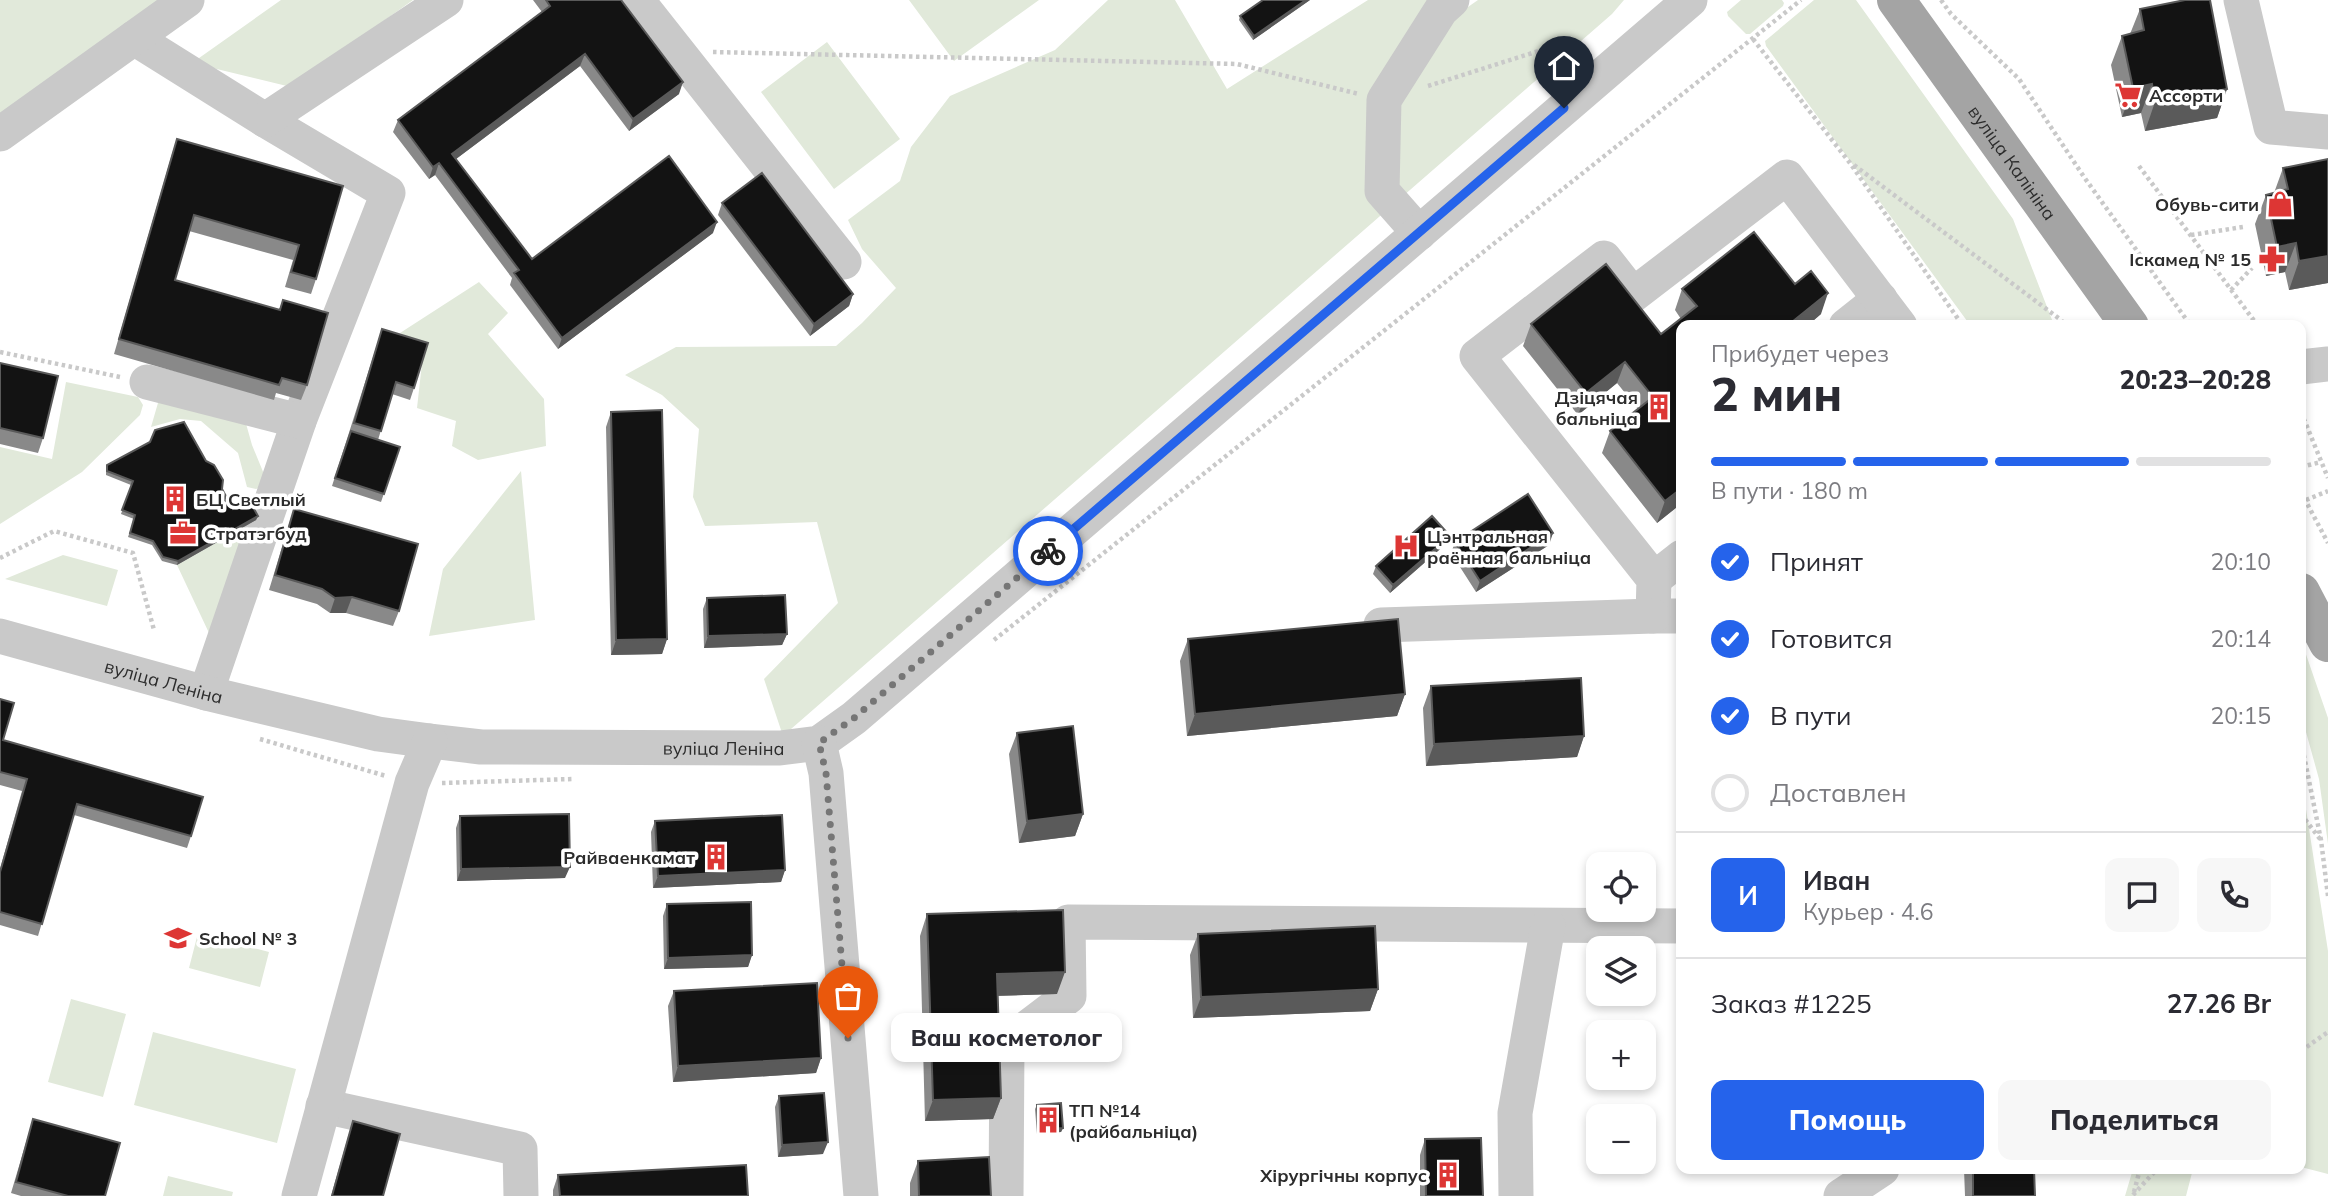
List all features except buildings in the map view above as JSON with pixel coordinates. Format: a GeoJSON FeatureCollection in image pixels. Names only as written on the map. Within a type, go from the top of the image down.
{"type":"FeatureCollection","features":[{"type":"Feature","properties":{"kind":"main road","name":"вуліца Калініна"},"geometry":{"type":"LineString","coordinates":[[1896,0],[2126,320]]}},
{"type":"Feature","properties":{"kind":"main road"},"geometry":{"type":"LineString","coordinates":[[2306,601],[2328,643]]}},
{"type":"Feature","properties":{"kind":"street"},"geometry":{"type":"LineString","coordinates":[[0,134],[187,0]]}},
{"type":"Feature","properties":{"kind":"street"},"geometry":{"type":"LineString","coordinates":[[265,120],[446,0]]}},
{"type":"Feature","properties":{"kind":"street"},"geometry":{"type":"LineString","coordinates":[[637,0],[844,262]]}},
{"type":"Feature","properties":{"kind":"street"},"geometry":{"type":"LineString","coordinates":[[1419,233],[1382,191],[1384,100],[1441,10],[1452,0]]}},
{"type":"Feature","properties":{"kind":"street","name":"вуліца Леніна"},"geometry":{"type":"LineString","coordinates":[[0,636],[206,693],[378,734],[430,741],[481,747],[780,748],[819,743],[864,709],[1690,0]]}},
{"type":"Feature","properties":{"kind":"street"},"geometry":{"type":"LineString","coordinates":[[2241,0],[2271,127],[2328,132]]}},
{"type":"Feature","properties":{"kind":"street"},"geometry":{"type":"LineString","coordinates":[[134,38],[388,193],[299,421],[206,693]]}},
{"type":"Feature","properties":{"kind":"street"},"geometry":{"type":"LineString","coordinates":[[1381,625],[1667,616],[1654,579],[1477,356],[1604,258],[1633,295],[1787,177],[1890,312],[1865,320]]}},
{"type":"Feature","properties":{"kind":"street"},"geometry":{"type":"LineString","coordinates":[[2306,366],[2328,364]]}},
{"type":"Feature","properties":{"kind":"street"},"geometry":{"type":"LineString","coordinates":[[149,382],[299,421]]}},
{"type":"Feature","properties":{"kind":"street"},"geometry":{"type":"LineString","coordinates":[[1654,579],[1676,562]]}},
{"type":"Feature","properties":{"kind":"street"},"geometry":{"type":"LineString","coordinates":[[299,1196],[412,783],[430,741]]}},
{"type":"Feature","properties":{"kind":"street"},"geometry":{"type":"LineString","coordinates":[[819,743],[826,773],[861,1196]]}},
{"type":"Feature","properties":{"kind":"street"},"geometry":{"type":"LineString","coordinates":[[1006,1196],[1007,1043],[1069,996],[1068,922],[1676,926]]}},
{"type":"Feature","properties":{"kind":"street"},"geometry":{"type":"LineString","coordinates":[[1516,1196],[1515,1113],[1548,926]]}},
{"type":"Feature","properties":{"kind":"street"},"geometry":{"type":"LineString","coordinates":[[323,1106],[520,1149],[521,1196]]}},
{"type":"Feature","properties":{"kind":"path"},"geometry":{"type":"LineString","coordinates":[[1941,0],[1951,14],[2019,79],[2084,177],[2187,320]]}},
{"type":"Feature","properties":{"kind":"path"},"geometry":{"type":"LineString","coordinates":[[989,644],[1753,39],[1797,1]]}},
{"type":"Feature","properties":{"kind":"path"},"geometry":{"type":"LineString","coordinates":[[1753,39],[1850,163],[1959,320]]}},
{"type":"Feature","properties":{"kind":"path"},"geometry":{"type":"LineString","coordinates":[[678,51],[1237,64],[1384,100],[1548,48]]}},
{"type":"Feature","properties":{"kind":"path"},"geometry":{"type":"LineString","coordinates":[[1850,163],[2061,320]]}},
{"type":"Feature","properties":{"kind":"path"},"geometry":{"type":"LineString","coordinates":[[2139,166],[2254,320]]}},
{"type":"Feature","properties":{"kind":"path"},"geometry":{"type":"LineString","coordinates":[[2191,235],[2243,227]]}},
{"type":"Feature","properties":{"kind":"path"},"geometry":{"type":"LineString","coordinates":[[2231,290],[2252,268]]}},
{"type":"Feature","properties":{"kind":"path"},"geometry":{"type":"LineString","coordinates":[[0,352],[149,382]]}},
{"type":"Feature","properties":{"kind":"path"},"geometry":{"type":"LineString","coordinates":[[2306,424],[2328,478]]}},
{"type":"Feature","properties":{"kind":"path"},"geometry":{"type":"LineString","coordinates":[[2306,466],[2321,462]]}},
{"type":"Feature","properties":{"kind":"path"},"geometry":{"type":"LineString","coordinates":[[2328,491],[2306,500],[2328,543]]}},
{"type":"Feature","properties":{"kind":"path"},"geometry":{"type":"LineString","coordinates":[[0,558],[54,531],[133,553],[154,630]]}},
{"type":"Feature","properties":{"kind":"path"},"geometry":{"type":"LineString","coordinates":[[253,737],[412,783],[578,779]]}},
{"type":"Feature","properties":{"kind":"path"},"geometry":{"type":"LineString","coordinates":[[2306,767],[2328,897]]}},
{"type":"Feature","properties":{"kind":"path"},"geometry":{"type":"LineString","coordinates":[[2306,821],[2320,840]]}},
{"type":"Feature","properties":{"kind":"path"},"geometry":{"type":"LineString","coordinates":[[2306,1047],[2328,1032]]}},
{"type":"Feature","properties":{"kind":"path"},"geometry":{"type":"LineString","coordinates":[[2133,1196],[2139,1174]]}},
{"type":"Feature","properties":{"kind":"path"},"geometry":{"type":"LineString","coordinates":[[2133,1196],[2153,1174]]}},
{"type":"Feature","properties":{"kind":"green space"},"geometry":{"type":"Polygon","coordinates":[[[0,0],[171,0],[0,123],[0,0]]]}},
{"type":"Feature","properties":{"kind":"green space"},"geometry":{"type":"Polygon","coordinates":[[[281,0],[413,0],[291,87],[192,63],[281,0]]]}},
{"type":"Feature","properties":{"kind":"green space"},"geometry":{"type":"Polygon","coordinates":[[[909,0],[1039,0],[954,61],[909,0]]]}},
{"type":"Feature","properties":{"kind":"green space"},"geometry":{"type":"Polygon","coordinates":[[[1108,0],[1175,0],[1227,89],[1368,0],[1436,0],[1455,16],[1478,0],[1624,0],[1612,14],[783,736],[764,679],[838,603],[817,522],[705,526],[693,497],[699,429],[662,395],[625,375],[676,347],[836,346],[896,288],[862,249],[848,220],[900,181],[911,147],[950,96],[1055,50],[1108,0]]]}},
{"type":"Feature","properties":{"kind":"green space"},"geometry":{"type":"Polygon","coordinates":[[[1741,0],[1782,0],[1784,3],[1750,34],[1746,34],[1727,12],[1741,0]]]}},
{"type":"Feature","properties":{"kind":"green space"},"geometry":{"type":"Polygon","coordinates":[[[1814,0],[1856,0],[2013,219],[2052,320],[1966,320],[1766,46],[1765,41],[1814,0]]]}},
{"type":"Feature","properties":{"kind":"green space"},"geometry":{"type":"Polygon","coordinates":[[[827,42],[900,139],[834,189],[761,92],[827,42]]]}},
{"type":"Feature","properties":{"kind":"green space"},"geometry":{"type":"Polygon","coordinates":[[[479,282],[508,313],[488,334],[544,399],[546,446],[478,460],[452,446],[456,421],[417,408],[424,345],[400,333],[479,282]]]}},
{"type":"Feature","properties":{"kind":"green space"},"geometry":{"type":"Polygon","coordinates":[[[66,382],[138,397],[143,405],[140,415],[82,472],[0,524],[0,447],[52,459],[66,382]]]}},
{"type":"Feature","properties":{"kind":"green space"},"geometry":{"type":"Polygon","coordinates":[[[160,396],[243,413],[266,479],[264,486],[256,489],[247,487],[238,453],[201,421],[180,419],[151,427],[160,396]]]}},
{"type":"Feature","properties":{"kind":"green space"},"geometry":{"type":"Polygon","coordinates":[[[521,471],[535,620],[429,636],[443,569],[521,471]]]}},
{"type":"Feature","properties":{"kind":"green space"},"geometry":{"type":"Polygon","coordinates":[[[256,520],[209,633],[177,565],[256,520]]]}},
{"type":"Feature","properties":{"kind":"green space"},"geometry":{"type":"Polygon","coordinates":[[[63,555],[118,570],[107,606],[5,579],[63,555]]]}},
{"type":"Feature","properties":{"kind":"green space"},"geometry":{"type":"Polygon","coordinates":[[[2306,654],[2328,718],[2328,844],[2319,779],[2306,732],[2306,654]]]}},
{"type":"Feature","properties":{"kind":"green space"},"geometry":{"type":"Polygon","coordinates":[[[2306,809],[2328,951],[2328,1174],[2306,1168],[2306,809]]]}},
{"type":"Feature","properties":{"kind":"green space"},"geometry":{"type":"Polygon","coordinates":[[[198,933],[269,952],[260,987],[189,968],[198,933]]]}},
{"type":"Feature","properties":{"kind":"green space"},"geometry":{"type":"Polygon","coordinates":[[[71,999],[126,1014],[103,1097],[48,1082],[71,999]]]}},
{"type":"Feature","properties":{"kind":"green space"},"geometry":{"type":"Polygon","coordinates":[[[153,1032],[296,1069],[277,1143],[134,1105],[153,1032]]]}},
{"type":"Feature","properties":{"kind":"green space"},"geometry":{"type":"Polygon","coordinates":[[[2132,1174],[2192,1174],[2186,1196],[2125,1196],[2132,1174]]]}},
{"type":"Feature","properties":{"kind":"green space"},"geometry":{"type":"Polygon","coordinates":[[[168,1176],[233,1192],[232,1196],[163,1196],[168,1176]]]}},
{"type":"Feature","properties":{"kind":"way so far"},"geometry":{"type":"LineString","coordinates":[[848,1038],[826,773],[819,743],[854,718],[1048,551]]}},
{"type":"Feature","properties":{"kind":"place","name":"Ассорти"},"geometry":{"type":"Point","coordinates":[2128,95]}},
{"type":"Feature","properties":{"kind":"place","name":"Обувь-сити"},"geometry":{"type":"Point","coordinates":[2280,204]}},
{"type":"Feature","properties":{"kind":"place","name":"Іскамед № 15"},"geometry":{"type":"Point","coordinates":[2272,259]}},
{"type":"Feature","properties":{"kind":"place","name":"Дзіцячая бальніца"},"geometry":{"type":"Point","coordinates":[1659,407]}},
{"type":"Feature","properties":{"kind":"place","name":"БЦ Светлый"},"geometry":{"type":"Point","coordinates":[175,499]}},
{"type":"Feature","properties":{"kind":"place","name":"Стратэгбуд"},"geometry":{"type":"Point","coordinates":[183,533]}},
{"type":"Feature","properties":{"kind":"place","name":"Цэнтральная раённая бальніца"},"geometry":{"type":"Point","coordinates":[1406,546]}},
{"type":"Feature","properties":{"kind":"place","name":"Райваенкамат"},"geometry":{"type":"Point","coordinates":[716,857]}},
{"type":"Feature","properties":{"kind":"place","name":"School № 3"},"geometry":{"type":"Point","coordinates":[178,938]}},
{"type":"Feature","properties":{"kind":"place","name":"Ваш косметолог"},"geometry":{"type":"Point","coordinates":[848,1038]}},
{"type":"Feature","properties":{"kind":"place","name":"ТП №14 (райбальніца)"},"geometry":{"type":"Point","coordinates":[1048,1120]}},
{"type":"Feature","properties":{"kind":"place","name":"Хірургічны корпус"},"geometry":{"type":"Point","coordinates":[1448,1175]}},
{"type":"Feature","properties":{"kind":"route"},"geometry":{"type":"LineString","coordinates":[[1048,551],[1564,108]]}}]}
